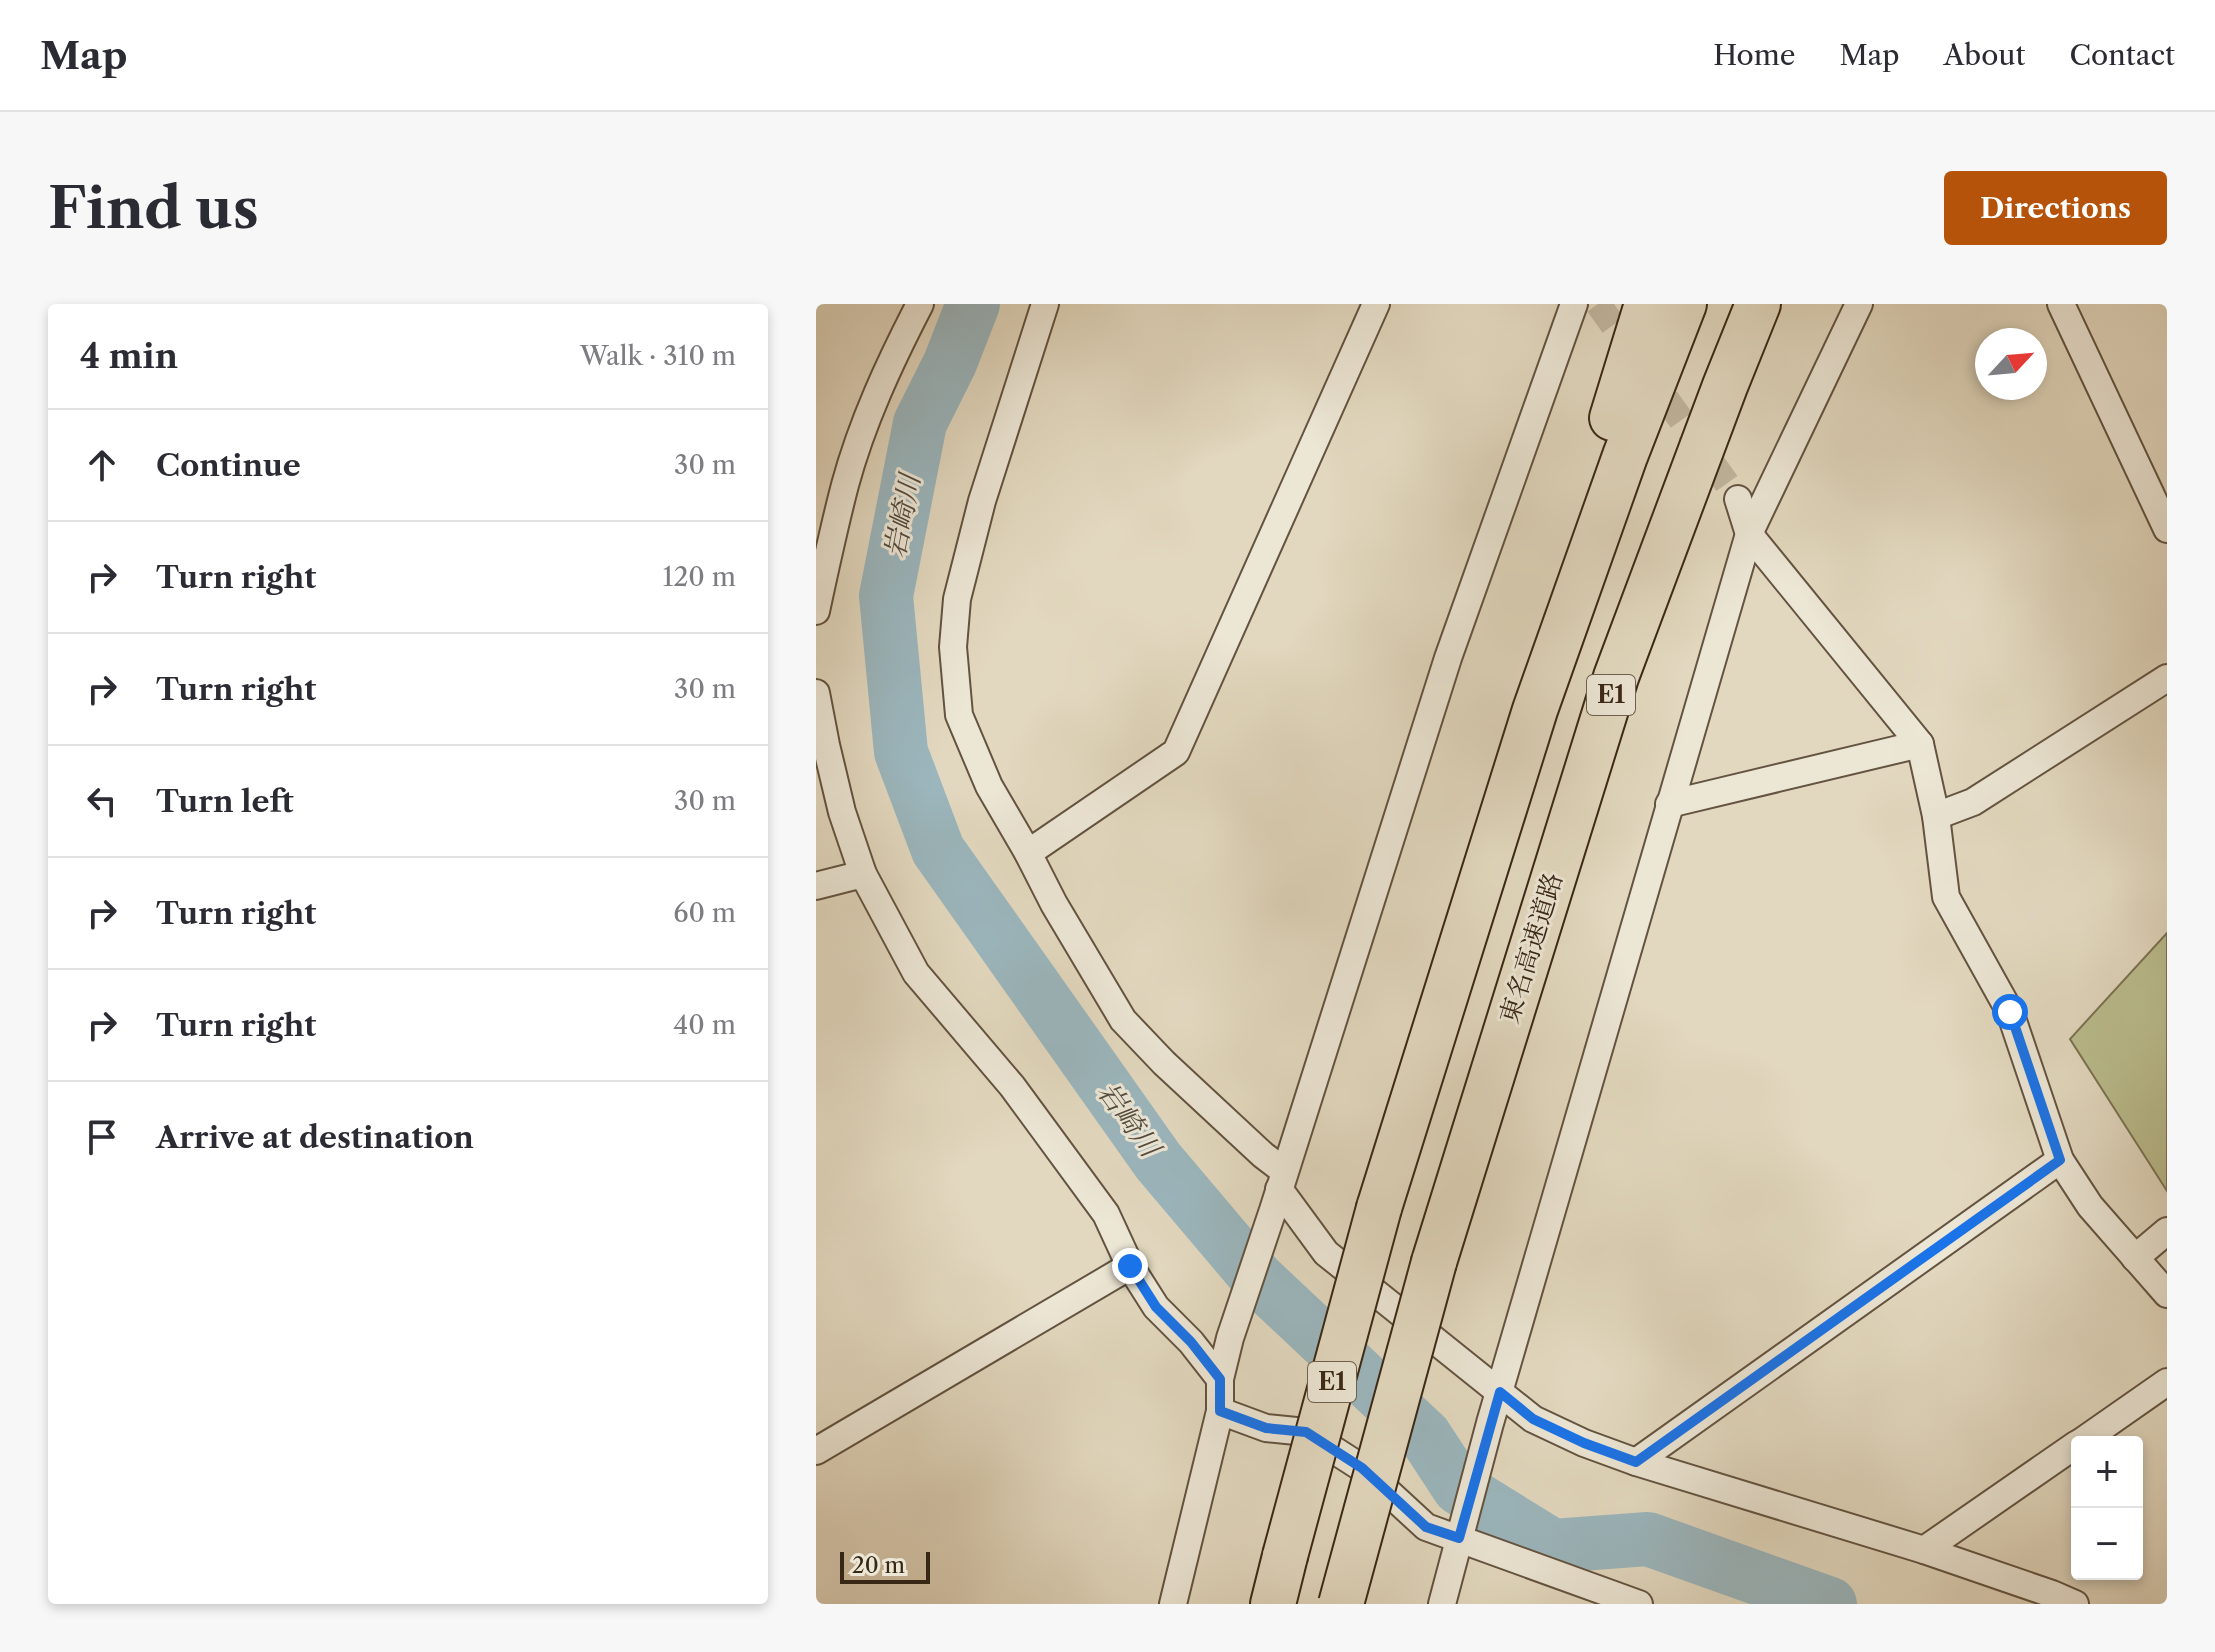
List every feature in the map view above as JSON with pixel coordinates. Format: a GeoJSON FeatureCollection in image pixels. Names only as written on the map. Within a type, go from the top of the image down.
{"type":"FeatureCollection","features":[{"type":"Feature","properties":{"kind":"highway"},"geometry":{"type":"LineString","coordinates":[[1421,1069],[1524,702],[1647,304]]}},
{"type":"Feature","properties":{"kind":"highway","name":"E1"},"geometry":{"type":"LineString","coordinates":[[1273,1604],[1379,1208],[1421,1069],[1535,710],[1625,456],[1684,304]]}},
{"type":"Feature","properties":{"kind":"highway","name":"東名高速道路"},"geometry":{"type":"LineString","coordinates":[[1341,1604],[1434,1262],[1616,677],[1758,304]]}},
{"type":"Feature","properties":{"kind":"street"},"geometry":{"type":"LineString","coordinates":[[816,611],[850,470],[890,362],[920,304]]}},
{"type":"Feature","properties":{"kind":"street"},"geometry":{"type":"LineString","coordinates":[[1045,304],[982,501],[957,599],[953,647],[959,715],[989,786],[1123,1020],[1164,1063],[1263,1155],[1279,1190],[1326,1253],[1533,1419],[1584,1443],[1636,1462],[1924,1550],[2075,1604]]}},
{"type":"Feature","properties":{"kind":"street"},"geometry":{"type":"LineString","coordinates":[[1028,853],[1176,752],[1376,304]]}},
{"type":"Feature","properties":{"kind":"street"},"geometry":{"type":"LineString","coordinates":[[1173,1604],[1220,1411],[1220,1379],[1230,1338],[1448,658],[1574,304]]}},
{"type":"Feature","properties":{"kind":"street"},"geometry":{"type":"LineString","coordinates":[[1442,1604],[1490,1423],[1749,534],[1859,304]]}},
{"type":"Feature","properties":{"kind":"street"},"geometry":{"type":"LineString","coordinates":[[2061,304],[2167,529]]}},
{"type":"Feature","properties":{"kind":"street"},"geometry":{"type":"LineString","coordinates":[[1738,499],[1749,534],[1920,744],[1936,816],[1946,897],[2010,1012],[2060,1160],[2090,1206],[2167,1294]]}},
{"type":"Feature","properties":{"kind":"street"},"geometry":{"type":"LineString","coordinates":[[1936,816],[1973,802],[2167,678]]}},
{"type":"Feature","properties":{"kind":"street"},"geometry":{"type":"LineString","coordinates":[[816,693],[842,812],[863,874],[916,973],[1012,1086],[1106,1214],[1130,1266],[1156,1307],[1191,1342],[1220,1379]]}},
{"type":"Feature","properties":{"kind":"street"},"geometry":{"type":"LineString","coordinates":[[1669,804],[1920,744]]}},
{"type":"Feature","properties":{"kind":"street"},"geometry":{"type":"LineString","coordinates":[[816,886],[863,874]]}},
{"type":"Feature","properties":{"kind":"street"},"geometry":{"type":"LineString","coordinates":[[1636,1462],[2060,1160]]}},
{"type":"Feature","properties":{"kind":"street"},"geometry":{"type":"LineString","coordinates":[[2135,1258],[2167,1231]]}},
{"type":"Feature","properties":{"kind":"street"},"geometry":{"type":"LineString","coordinates":[[816,1451],[1130,1266]]}},
{"type":"Feature","properties":{"kind":"street"},"geometry":{"type":"LineString","coordinates":[[2089,1436],[2167,1382]]}},
{"type":"Feature","properties":{"kind":"street"},"geometry":{"type":"LineString","coordinates":[[1220,1411],[1266,1428],[1306,1432],[1362,1468],[1426,1527],[1639,1604]]}},
{"type":"Feature","properties":{"kind":"street"},"geometry":{"type":"LineString","coordinates":[[1924,1550],[2071,1449]]}},
{"type":"Feature","properties":{"kind":"green space"},"geometry":{"type":"Polygon","coordinates":[[[2167,933],[2167,1191],[2070,1039],[2167,933]]]}},
{"type":"Feature","properties":{"kind":"waterway","name":"岩崎川"},"geometry":{"type":"LineString","coordinates":[[973,304],[950,363],[920,423],[886,596],[901,752],[938,850],[1158,1161],[1257,1278],[1425,1436],[1459,1488],[1553,1546],[1648,1539],[1830,1604]]}},
{"type":"Feature","properties":{"kind":"tunnel"},"geometry":{"type":"LineString","coordinates":[[1598,304],[1738,499]]}},
{"type":"Feature","properties":{"kind":"route"},"geometry":{"type":"LineString","coordinates":[[1130,1266],[1156,1307],[1191,1342],[1220,1379],[1220,1411],[1266,1428],[1306,1432],[1362,1468],[1426,1527],[1459,1538],[1500,1392],[1533,1419],[1584,1443],[1636,1462],[2060,1160],[2010,1012]]}}]}
